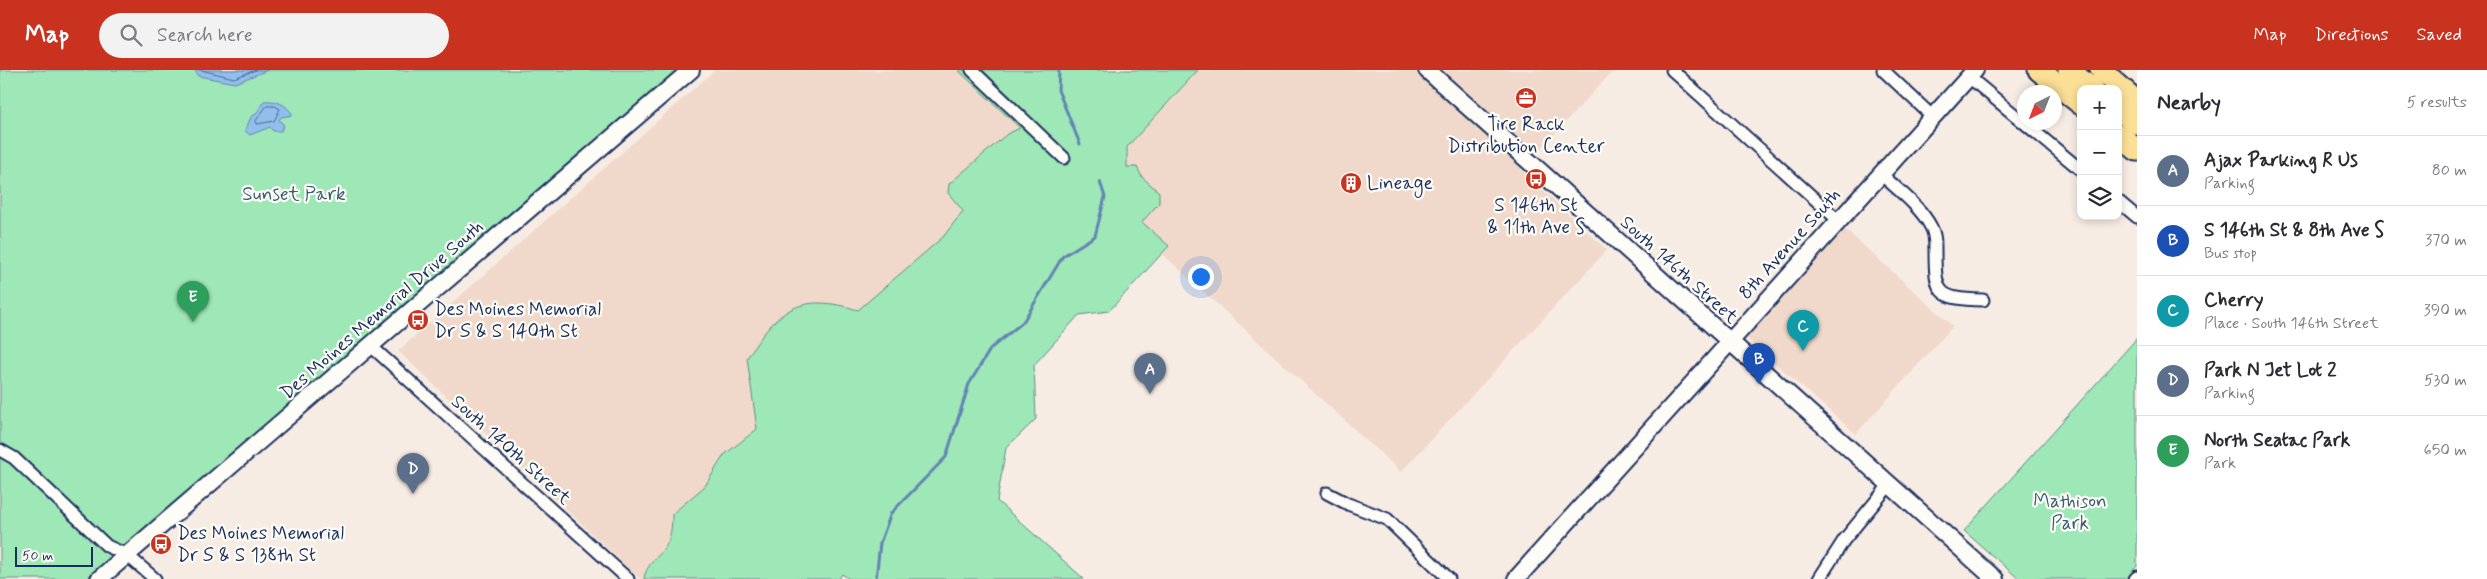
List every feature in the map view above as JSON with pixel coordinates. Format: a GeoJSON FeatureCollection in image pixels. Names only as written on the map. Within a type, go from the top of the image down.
{"type":"FeatureCollection","features":[{"type":"Feature","properties":{"kind":"highway"},"geometry":{"type":"LineString","coordinates":[[2038,70],[2077,101]]}},
{"type":"Feature","properties":{"kind":"highway"},"geometry":{"type":"LineString","coordinates":[[2069,70],[2087,85]]}},
{"type":"Feature","properties":{"kind":"highway"},"geometry":{"type":"LineString","coordinates":[[2100,70],[2137,102]]}},
{"type":"Feature","properties":{"kind":"highway"},"geometry":{"type":"LineString","coordinates":[[2122,113],[2137,124]]}},
{"type":"Feature","properties":{"kind":"highway"},"geometry":{"type":"LineString","coordinates":[[2122,138],[2137,150]]}},
{"type":"Feature","properties":{"kind":"street","name":"Des Moines Memorial Drive South"},"geometry":{"type":"LineString","coordinates":[[99,579],[691,70]]}},
{"type":"Feature","properties":{"kind":"street"},"geometry":{"type":"LineString","coordinates":[[972,70],[1064,158]]}},
{"type":"Feature","properties":{"kind":"street","name":"South 146th Street"},"geometry":{"type":"LineString","coordinates":[[1427,70],[1995,579]]}},
{"type":"Feature","properties":{"kind":"street"},"geometry":{"type":"LineString","coordinates":[[1672,70],[1838,220]]}},
{"type":"Feature","properties":{"kind":"street"},"geometry":{"type":"LineString","coordinates":[[1883,70],[1933,117]]}},
{"type":"Feature","properties":{"kind":"street"},"geometry":{"type":"LineString","coordinates":[[1972,74],[2077,166]]}},
{"type":"Feature","properties":{"kind":"street","name":"8th Avenue South"},"geometry":{"type":"LineString","coordinates":[[1516,579],[1838,220],[1972,74]]}},
{"type":"Feature","properties":{"kind":"street"},"geometry":{"type":"LineString","coordinates":[[1881,174],[1913,204],[1931,227],[1934,236],[1936,282],[1939,289],[1958,300],[1983,300]]}},
{"type":"Feature","properties":{"kind":"street"},"geometry":{"type":"LineString","coordinates":[[2122,204],[2137,217]]}},
{"type":"Feature","properties":{"kind":"street","name":"South 140th Street"},"geometry":{"type":"LineString","coordinates":[[371,346],[628,579]]}},
{"type":"Feature","properties":{"kind":"street"},"geometry":{"type":"LineString","coordinates":[[0,450],[14,458],[107,546],[127,555],[155,579]]}},
{"type":"Feature","properties":{"kind":"street"},"geometry":{"type":"LineString","coordinates":[[1819,579],[1844,540],[1890,484]]}},
{"type":"Feature","properties":{"kind":"street"},"geometry":{"type":"LineString","coordinates":[[1327,493],[1348,504],[1387,519],[1449,579]]}},
{"type":"Feature","properties":{"kind":"shaded area"},"geometry":{"type":"Polygon","coordinates":[[[715,70],[958,70],[1021,128],[1007,134],[949,184],[948,193],[963,211],[943,237],[858,310],[841,305],[813,303],[795,307],[747,358],[757,429],[724,455],[705,486],[672,514],[671,531],[665,547],[645,570],[644,579],[640,579],[398,351],[715,70]]]}},
{"type":"Feature","properties":{"kind":"shaded area"},"geometry":{"type":"Polygon","coordinates":[[[1198,70],[1614,70],[1521,170],[1607,250],[1401,472],[1090,188],[1198,70]]]}},
{"type":"Feature","properties":{"kind":"shaded area"},"geometry":{"type":"Polygon","coordinates":[[[1845,229],[1953,326],[1856,434],[1746,338],[1845,229]]]}},
{"type":"Feature","properties":{"kind":"green space","name":"Sunset Park"},"geometry":{"type":"Polygon","coordinates":[[[0,70],[678,70],[90,579],[0,579],[0,70]]]}},
{"type":"Feature","properties":{"kind":"green space"},"geometry":{"type":"Polygon","coordinates":[[[958,70],[1198,70],[1127,147],[1127,167],[1137,167],[1142,177],[1159,192],[1159,203],[1142,222],[1169,246],[1109,311],[1079,315],[1034,365],[1036,419],[1006,448],[997,501],[1084,579],[849,579],[842,574],[839,579],[644,579],[649,566],[664,549],[670,537],[672,514],[705,486],[724,455],[757,429],[747,358],[769,327],[792,309],[805,304],[838,305],[858,310],[943,237],[963,211],[948,193],[949,184],[1007,134],[1020,128],[958,70]]]}},
{"type":"Feature","properties":{"kind":"green space","name":"Mathison Park"},"geometry":{"type":"Polygon","coordinates":[[[2137,338],[2137,566],[2126,579],[2019,579],[1964,531],[2137,338]]]}},
{"type":"Feature","properties":{"kind":"water"},"geometry":{"type":"Polygon","coordinates":[[[195,70],[268,70],[235,83],[198,76],[195,70]]]}},
{"type":"Feature","properties":{"kind":"water"},"geometry":{"type":"Polygon","coordinates":[[[264,101],[273,101],[281,104],[293,115],[281,117],[279,120],[284,125],[281,131],[273,131],[270,127],[250,135],[245,131],[251,117],[256,114],[264,101]]]}},
{"type":"Feature","properties":{"kind":"waterway"},"geometry":{"type":"LineString","coordinates":[[1059,70],[1058,90],[1080,144]]}},
{"type":"Feature","properties":{"kind":"waterway"},"geometry":{"type":"LineString","coordinates":[[876,579],[880,543],[891,513],[946,457],[969,384],[991,348],[1023,322],[1063,256],[1095,236],[1105,197],[1100,182]]}},
{"type":"Feature","properties":{"kind":"place","name":"Tire Rack Distribution Center"},"geometry":{"type":"Point","coordinates":[1526,98]}},
{"type":"Feature","properties":{"kind":"place","name":"S 146th St & 11th Ave S"},"geometry":{"type":"Point","coordinates":[1536,179]}},
{"type":"Feature","properties":{"kind":"place","name":"Lineage"},"geometry":{"type":"Point","coordinates":[1351,183]}},
{"type":"Feature","properties":{"kind":"place","name":"Des Moines Memorial Dr S & S 140th St"},"geometry":{"type":"Point","coordinates":[418,320]}},
{"type":"Feature","properties":{"kind":"place","name":"North Seatac Park"},"geometry":{"type":"Point","coordinates":[193,322]}},
{"type":"Feature","properties":{"kind":"place","name":"Cherry"},"geometry":{"type":"Point","coordinates":[1803,351]}},
{"type":"Feature","properties":{"kind":"place","name":"S 146th St & 8th Ave S"},"geometry":{"type":"Point","coordinates":[1759,384]}},
{"type":"Feature","properties":{"kind":"place","name":"Ajax Parking R Us"},"geometry":{"type":"Point","coordinates":[1150,394]}},
{"type":"Feature","properties":{"kind":"place","name":"Park N Jet Lot 2"},"geometry":{"type":"Point","coordinates":[413,494]}},
{"type":"Feature","properties":{"kind":"place","name":"Des Moines Memorial Dr S & S 138th St"},"geometry":{"type":"Point","coordinates":[161,544]}}]}
